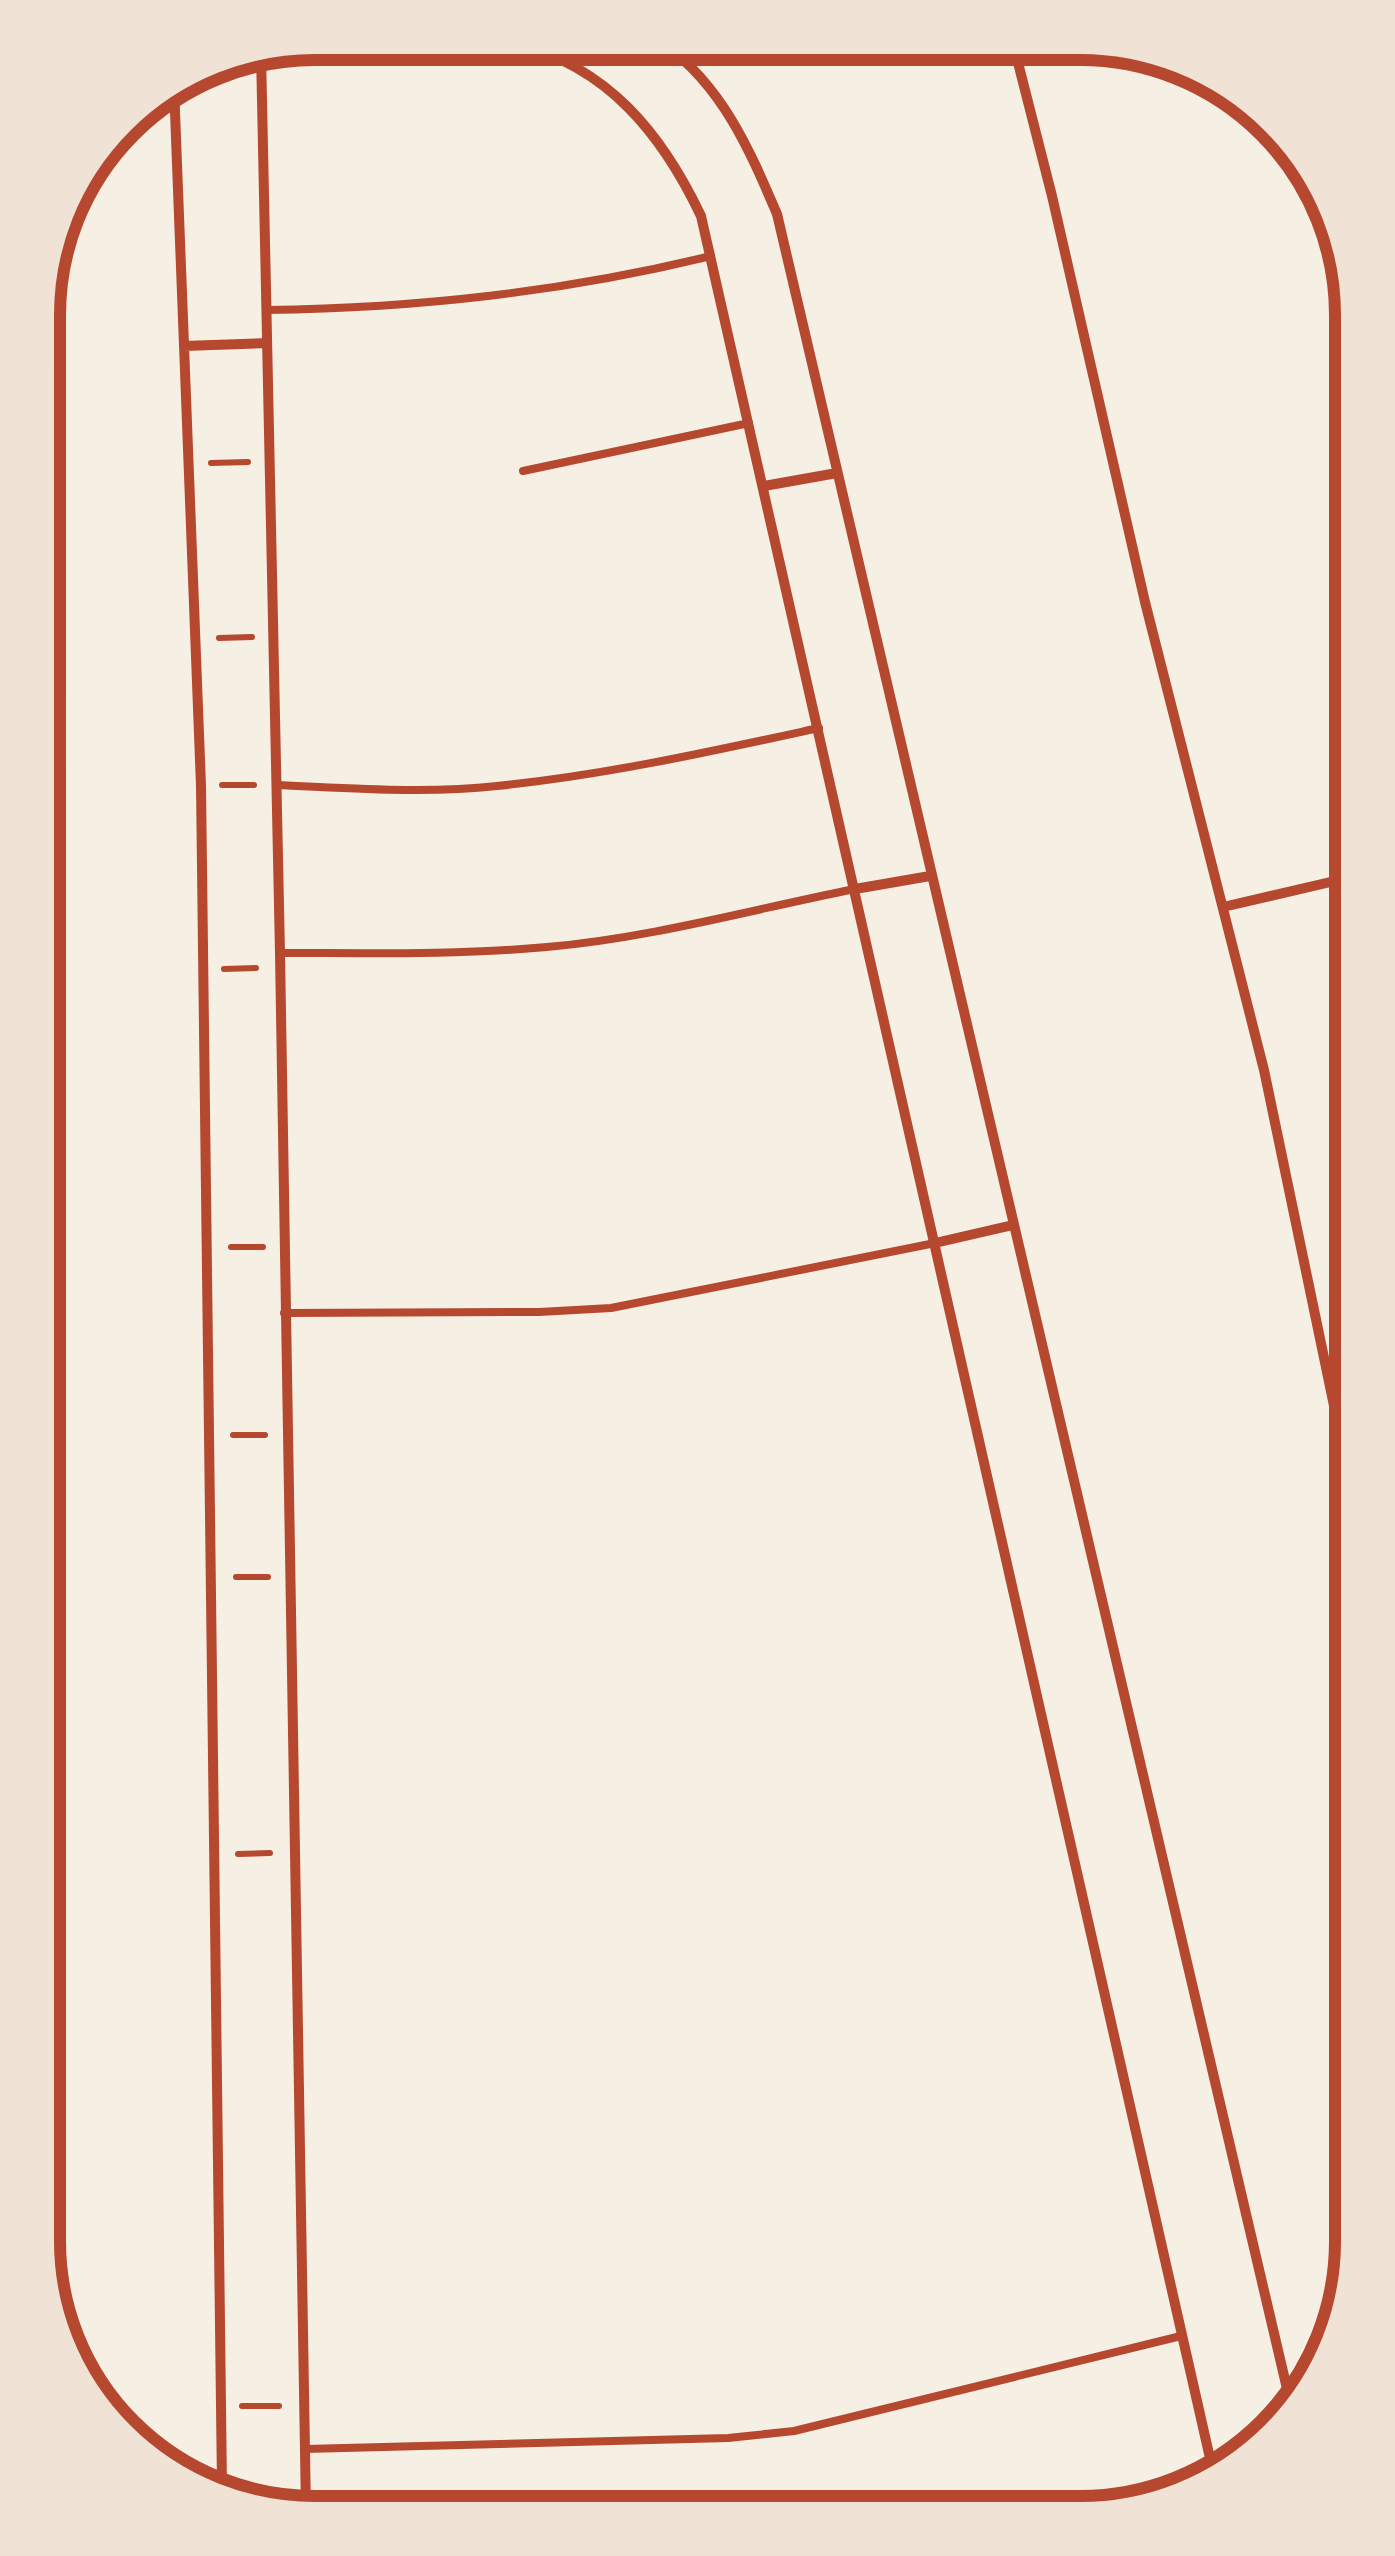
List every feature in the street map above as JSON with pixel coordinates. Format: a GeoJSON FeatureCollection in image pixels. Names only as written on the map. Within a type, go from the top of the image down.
{"type":"FeatureCollection","features":[{"type":"Feature","properties":{"kind":"street"},"geometry":{"type":"LineString","coordinates":[[556,60],[586,72],[610,88],[639,116],[684,181],[701,216],[1210,2460]]}},
{"type":"Feature","properties":{"kind":"street"},"geometry":{"type":"LineString","coordinates":[[686,60],[741,130],[778,214],[1287,2389]]}},
{"type":"Feature","properties":{"kind":"street"},"geometry":{"type":"LineString","coordinates":[[1017,60],[1145,602],[1264,1070],[1334,1408]]}},
{"type":"Feature","properties":{"kind":"street"},"geometry":{"type":"LineString","coordinates":[[261,66],[306,2495]]}},
{"type":"Feature","properties":{"kind":"street"},"geometry":{"type":"LineString","coordinates":[[175,102],[200,786],[222,2478]]}},
{"type":"Feature","properties":{"kind":"street"},"geometry":{"type":"LineString","coordinates":[[184,346],[268,343]]}},
{"type":"Feature","properties":{"kind":"street"},"geometry":{"type":"LineString","coordinates":[[764,486],[837,473]]}},
{"type":"Feature","properties":{"kind":"street"},"geometry":{"type":"LineString","coordinates":[[855,889],[930,876]]}},
{"type":"Feature","properties":{"kind":"street"},"geometry":{"type":"LineString","coordinates":[[1222,907],[1335,882]]}},
{"type":"Feature","properties":{"kind":"street"},"geometry":{"type":"LineString","coordinates":[[935,1244],[1013,1225]]}},
{"type":"Feature","properties":{"kind":"lane"},"geometry":{"type":"LineString","coordinates":[[266,310],[356,309],[535,292],[711,256]]}},
{"type":"Feature","properties":{"kind":"lane"},"geometry":{"type":"LineString","coordinates":[[524,471],[749,423]]}},
{"type":"Feature","properties":{"kind":"lane"},"geometry":{"type":"LineString","coordinates":[[276,784],[390,789],[494,786],[698,755],[819,728]]}},
{"type":"Feature","properties":{"kind":"lane"},"geometry":{"type":"LineString","coordinates":[[280,954],[548,947],[624,936],[855,889]]}},
{"type":"Feature","properties":{"kind":"lane"},"geometry":{"type":"LineString","coordinates":[[284,1313],[611,1308],[935,1244]]}},
{"type":"Feature","properties":{"kind":"lane"},"geometry":{"type":"LineString","coordinates":[[305,2449],[728,2438],[794,2431],[1181,2336]]}},
{"type":"Feature","properties":{"kind":"path"},"geometry":{"type":"LineString","coordinates":[[189,463],[270,462]]}},
{"type":"Feature","properties":{"kind":"path"},"geometry":{"type":"LineString","coordinates":[[196,639],[273,636]]}},
{"type":"Feature","properties":{"kind":"path"},"geometry":{"type":"LineString","coordinates":[[200,786],[276,784]]}},
{"type":"Feature","properties":{"kind":"path"},"geometry":{"type":"LineString","coordinates":[[202,969],[280,967]]}},
{"type":"Feature","properties":{"kind":"path"},"geometry":{"type":"LineString","coordinates":[[204,1248],[284,1246]]}},
{"type":"Feature","properties":{"kind":"path"},"geometry":{"type":"LineString","coordinates":[[206,1436],[286,1435]]}},
{"type":"Feature","properties":{"kind":"path"},"geometry":{"type":"LineString","coordinates":[[208,1576],[289,1578]]}},
{"type":"Feature","properties":{"kind":"path"},"geometry":{"type":"LineString","coordinates":[[212,1854],[296,1852]]}},
{"type":"Feature","properties":{"kind":"path"},"geometry":{"type":"LineString","coordinates":[[220,2406],[304,2406]]}}]}
